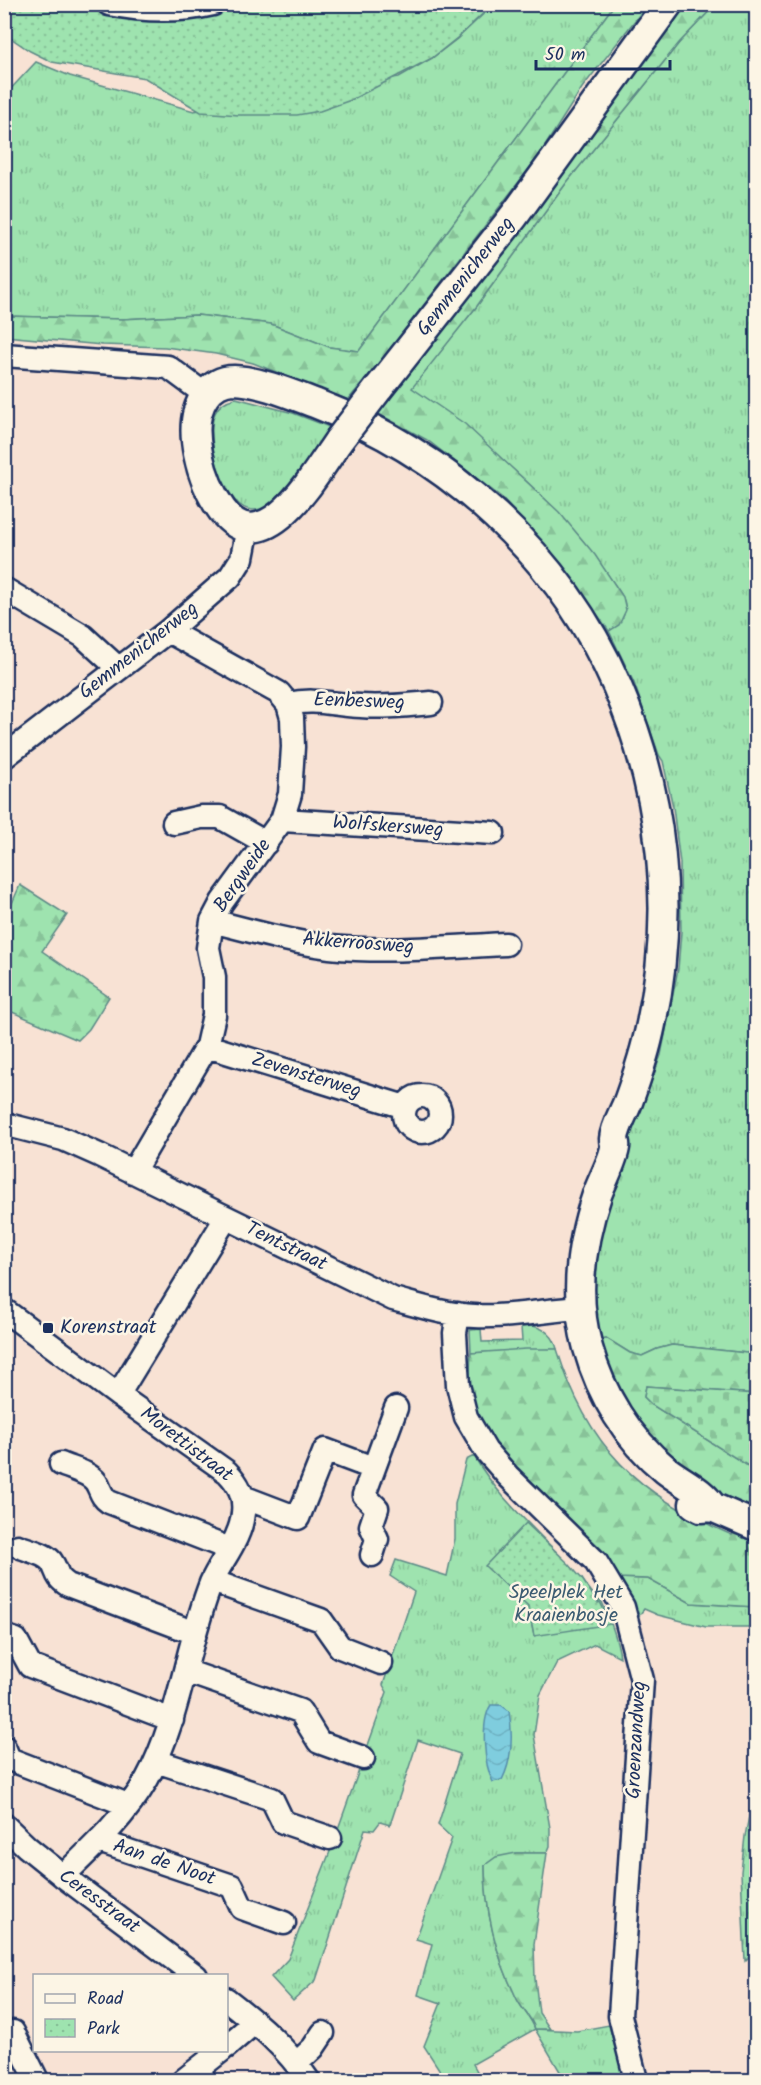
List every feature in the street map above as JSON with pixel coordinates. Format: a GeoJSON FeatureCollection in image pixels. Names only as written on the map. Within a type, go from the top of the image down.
{"type":"FeatureCollection","features":[{"type":"Feature","properties":{"kind":"main road","name":"Gemmenicherweg"},"geometry":{"type":"LineString","coordinates":[[248,527],[262,527],[278,517],[302,490],[514,216],[668,4]]}},
{"type":"Feature","properties":{"kind":"main road"},"geometry":{"type":"LineString","coordinates":[[248,527],[235,522],[222,510],[213,496],[202,470],[197,443],[196,424],[200,406],[206,395],[218,384],[226,381],[270,388],[341,414],[417,455],[468,491],[520,538],[556,582],[594,639],[624,704],[646,769],[659,833],[663,881],[662,956],[654,1007],[635,1081],[614,1137],[604,1143],[569,1227],[560,1282],[585,1334],[591,1360],[615,1412],[645,1450],[674,1476],[707,1498],[712,1507],[756,1526]]}},
{"type":"Feature","properties":{"kind":"street"},"geometry":{"type":"LineString","coordinates":[[109,4],[171,10],[213,4]]}},
{"type":"Feature","properties":{"kind":"street"},"geometry":{"type":"LineString","coordinates":[[4,354],[168,368],[206,395]]}},
{"type":"Feature","properties":{"kind":"street","name":"Gemmenicherweg"},"geometry":{"type":"LineString","coordinates":[[4,757],[168,631],[237,568],[242,558],[248,527]]}},
{"type":"Feature","properties":{"kind":"street"},"geometry":{"type":"LineString","coordinates":[[4,590],[83,636],[118,668]]}},
{"type":"Feature","properties":{"kind":"street"},"geometry":{"type":"LineString","coordinates":[[168,631],[279,693],[288,704]]}},
{"type":"Feature","properties":{"kind":"street","name":"Eenbesweg"},"geometry":{"type":"LineString","coordinates":[[288,704],[305,700],[361,706],[431,703]]}},
{"type":"Feature","properties":{"kind":"street","name":"Bergweide"},"geometry":{"type":"LineString","coordinates":[[133,1172],[207,1046],[214,1015],[213,977],[208,948],[212,921],[222,902],[282,820],[290,794],[293,747],[292,718],[288,704]]}},
{"type":"Feature","properties":{"kind":"street"},"geometry":{"type":"LineString","coordinates":[[174,823],[201,817],[220,817],[266,843]]}},
{"type":"Feature","properties":{"kind":"street","name":"Wolfskersweg"},"geometry":{"type":"LineString","coordinates":[[282,820],[493,833]]}},
{"type":"Feature","properties":{"kind":"street","name":"Akkerroosweg"},"geometry":{"type":"LineString","coordinates":[[212,921],[329,947],[388,950],[506,944]]}},
{"type":"Feature","properties":{"kind":"street","name":"Zevensterweg"},"geometry":{"type":"LineString","coordinates":[[207,1046],[405,1107]]}},
{"type":"Feature","properties":{"kind":"street","name":"Tentstraat"},"geometry":{"type":"LineString","coordinates":[[4,1124],[63,1139],[393,1299],[458,1314],[500,1316],[571,1309]]}},
{"type":"Feature","properties":{"kind":"street"},"geometry":{"type":"LineString","coordinates":[[118,1395],[226,1218]]}},
{"type":"Feature","properties":{"kind":"street","name":"Morettistraat"},"geometry":{"type":"LineString","coordinates":[[4,1310],[118,1395],[228,1472],[237,1482],[243,1497],[298,1518],[325,1450],[373,1468]]}},
{"type":"Feature","properties":{"kind":"street","name":"Groenzandweg"},"geometry":{"type":"LineString","coordinates":[[458,1314],[455,1334],[458,1385],[466,1417],[493,1459],[596,1562],[623,1607],[642,1680],[620,2016],[636,2080]]}},
{"type":"Feature","properties":{"kind":"street"},"geometry":{"type":"LineString","coordinates":[[372,1555],[377,1539],[371,1526],[378,1508],[364,1495],[396,1408]]}},
{"type":"Feature","properties":{"kind":"street"},"geometry":{"type":"LineString","coordinates":[[61,1464],[88,1475],[95,1481],[104,1499],[109,1502],[230,1549]]}},
{"type":"Feature","properties":{"kind":"street","name":"Aan de Noot"},"geometry":{"type":"LineString","coordinates":[[63,1876],[99,1841],[146,1781],[156,1761],[172,1720],[195,1633],[212,1581],[230,1549],[243,1514],[243,1497]]}},
{"type":"Feature","properties":{"kind":"street"},"geometry":{"type":"LineString","coordinates":[[18,1546],[45,1556],[51,1561],[59,1579],[68,1585],[195,1633]]}},
{"type":"Feature","properties":{"kind":"street"},"geometry":{"type":"LineString","coordinates":[[212,1581],[321,1620],[340,1647],[381,1663]]}},
{"type":"Feature","properties":{"kind":"street"},"geometry":{"type":"LineString","coordinates":[[4,1636],[16,1641],[30,1666],[172,1720]]}},
{"type":"Feature","properties":{"kind":"street"},"geometry":{"type":"LineString","coordinates":[[185,1671],[300,1711],[319,1742],[363,1758]]}},
{"type":"Feature","properties":{"kind":"street"},"geometry":{"type":"LineString","coordinates":[[4,1747],[9,1759],[128,1805]]}},
{"type":"Feature","properties":{"kind":"street"},"geometry":{"type":"LineString","coordinates":[[156,1761],[272,1799],[284,1822],[330,1838]]}},
{"type":"Feature","properties":{"kind":"street","name":"Ceresstraat"},"geometry":{"type":"LineString","coordinates":[[4,1825],[63,1876],[193,1974]]}},
{"type":"Feature","properties":{"kind":"street","name":"Aan de Noot"},"geometry":{"type":"LineString","coordinates":[[99,1841],[232,1886],[242,1908],[284,1923]]}},
{"type":"Feature","properties":{"kind":"street"},"geometry":{"type":"LineString","coordinates":[[228,2001],[255,2022],[303,2072],[313,2048],[323,2033]]}},
{"type":"Feature","properties":{"kind":"street"},"geometry":{"type":"LineString","coordinates":[[228,2045],[255,2022]]}},
{"type":"Feature","properties":{"kind":"street"},"geometry":{"type":"LineString","coordinates":[[13,2032],[37,2080]]}},
{"type":"Feature","properties":{"kind":"street"},"geometry":{"type":"LineString","coordinates":[[184,2080],[219,2052]]}},
{"type":"Feature","properties":{"kind":"green space"},"geometry":{"type":"Polygon","coordinates":[[[92,4],[101,7],[117,4],[492,5],[432,58],[351,100],[320,111],[297,115],[239,115],[201,112],[145,78],[52,62],[30,51],[5,34],[4,5],[92,4]]]}},
{"type":"Feature","properties":{"kind":"green space"},"geometry":{"type":"Polygon","coordinates":[[[493,5],[614,5],[359,351],[329,347],[271,324],[197,315],[122,319],[5,316],[4,96],[36,62],[70,76],[194,111],[399,77],[432,58],[457,39],[493,5]]]}},
{"type":"Feature","properties":{"kind":"green space"},"geometry":{"type":"Polygon","coordinates":[[[614,5],[647,5],[582,88],[538,157],[348,400],[253,363],[216,354],[165,347],[102,345],[5,336],[5,316],[122,319],[197,315],[271,324],[329,347],[359,351],[614,5]]]}},
{"type":"Feature","properties":{"kind":"green space"},"geometry":{"type":"Polygon","coordinates":[[[686,5],[715,5],[679,43],[567,182],[477,306],[412,388],[465,424],[559,512],[595,555],[623,597],[626,610],[619,625],[609,631],[563,566],[501,497],[427,440],[377,413],[533,211],[678,12],[686,5]]]}},
{"type":"Feature","properties":{"kind":"green space"},"geometry":{"type":"Polygon","coordinates":[[[715,5],[756,5],[756,1354],[672,1345],[642,1356],[630,1353],[606,1338],[600,1339],[592,1301],[594,1245],[622,1159],[661,1055],[678,969],[681,932],[680,863],[673,807],[663,761],[634,683],[609,631],[620,622],[624,614],[623,597],[618,589],[590,549],[544,498],[493,452],[411,388],[477,306],[567,182],[679,43],[715,5]]]}},
{"type":"Feature","properties":{"kind":"green space"},"geometry":{"type":"Polygon","coordinates":[[[236,398],[293,413],[332,428],[285,491],[267,506],[253,510],[240,505],[230,494],[222,478],[212,442],[215,413],[224,403],[236,398]]]}},
{"type":"Feature","properties":{"kind":"green space"},"geometry":{"type":"Polygon","coordinates":[[[20,885],[67,915],[42,951],[109,997],[89,1029],[78,1040],[5,1009],[5,917],[20,885]]]}},
{"type":"Feature","properties":{"kind":"green space"},"geometry":{"type":"Polygon","coordinates":[[[533,1326],[549,1334],[557,1349],[471,1353],[470,1330],[481,1329],[482,1342],[522,1341],[521,1327],[533,1326]]]}},
{"type":"Feature","properties":{"kind":"green space"},"geometry":{"type":"Polygon","coordinates":[[[606,1338],[630,1353],[642,1356],[672,1345],[756,1354],[756,1394],[646,1386],[644,1397],[652,1405],[756,1471],[756,1512],[708,1487],[658,1452],[613,1379],[600,1339],[606,1338]]]}},
{"type":"Feature","properties":{"kind":"green space"},"geometry":{"type":"Polygon","coordinates":[[[557,1349],[569,1384],[601,1441],[644,1485],[699,1520],[732,1535],[734,1531],[756,1541],[756,1607],[691,1603],[648,1579],[616,1578],[484,1433],[469,1387],[471,1353],[557,1349]]]}},
{"type":"Feature","properties":{"kind":"green space"},"geometry":{"type":"Polygon","coordinates":[[[646,1386],[756,1394],[756,1471],[652,1405],[644,1397],[646,1386]]]}},
{"type":"Feature","properties":{"kind":"green space"},"geometry":{"type":"Polygon","coordinates":[[[474,1456],[502,1495],[581,1579],[528,1606],[534,1636],[598,1603],[586,1585],[598,1601],[601,1600],[613,1628],[620,1657],[595,1644],[557,1662],[540,1695],[534,1735],[550,1828],[550,1846],[547,1853],[516,1853],[485,1865],[487,1899],[497,1949],[516,1997],[535,2029],[473,2064],[482,2080],[446,2080],[424,2046],[441,2003],[418,1995],[432,1944],[416,1939],[452,1838],[438,1825],[460,1754],[418,1740],[390,1825],[380,1822],[374,1830],[365,1829],[316,1980],[293,2001],[271,1977],[288,1959],[329,1854],[387,1692],[383,1685],[414,1592],[390,1576],[396,1560],[447,1576],[455,1539],[455,1504],[466,1460],[474,1456]]]}},
{"type":"Feature","properties":{"kind":"green space","name":"Speelplek Het Kraaienbosje"},"geometry":{"type":"Polygon","coordinates":[[[526,1523],[582,1579],[598,1603],[600,1602],[611,1624],[534,1636],[528,1606],[485,1566],[526,1523]]]}},
{"type":"Feature","properties":{"kind":"green space"},"geometry":{"type":"Polygon","coordinates":[[[616,1578],[648,1579],[691,1603],[756,1607],[756,1627],[706,1627],[658,1615],[644,1609],[638,1617],[616,1578]]]}},
{"type":"Feature","properties":{"kind":"green space"},"geometry":{"type":"Polygon","coordinates":[[[756,1782],[756,1950],[745,1961],[741,1872],[745,1836],[756,1782]]]}},
{"type":"Feature","properties":{"kind":"green space"},"geometry":{"type":"Polygon","coordinates":[[[516,1853],[547,1853],[534,1944],[539,2013],[550,2029],[535,2029],[518,2001],[503,1966],[493,1933],[487,1899],[485,1865],[496,1857],[516,1853]]]}},
{"type":"Feature","properties":{"kind":"green space"},"geometry":{"type":"Polygon","coordinates":[[[609,2025],[624,2080],[565,2080],[535,2029],[577,2031],[609,2025]]]}},
{"type":"Feature","properties":{"kind":"water"},"geometry":{"type":"Polygon","coordinates":[[[491,1705],[501,1705],[509,1711],[511,1729],[510,1755],[506,1772],[502,1780],[493,1782],[487,1765],[484,1732],[491,1705]]]}},
{"type":"Feature","properties":{"kind":"place","name":"Korenstraat"},"geometry":{"type":"Point","coordinates":[48,1328]}}]}
